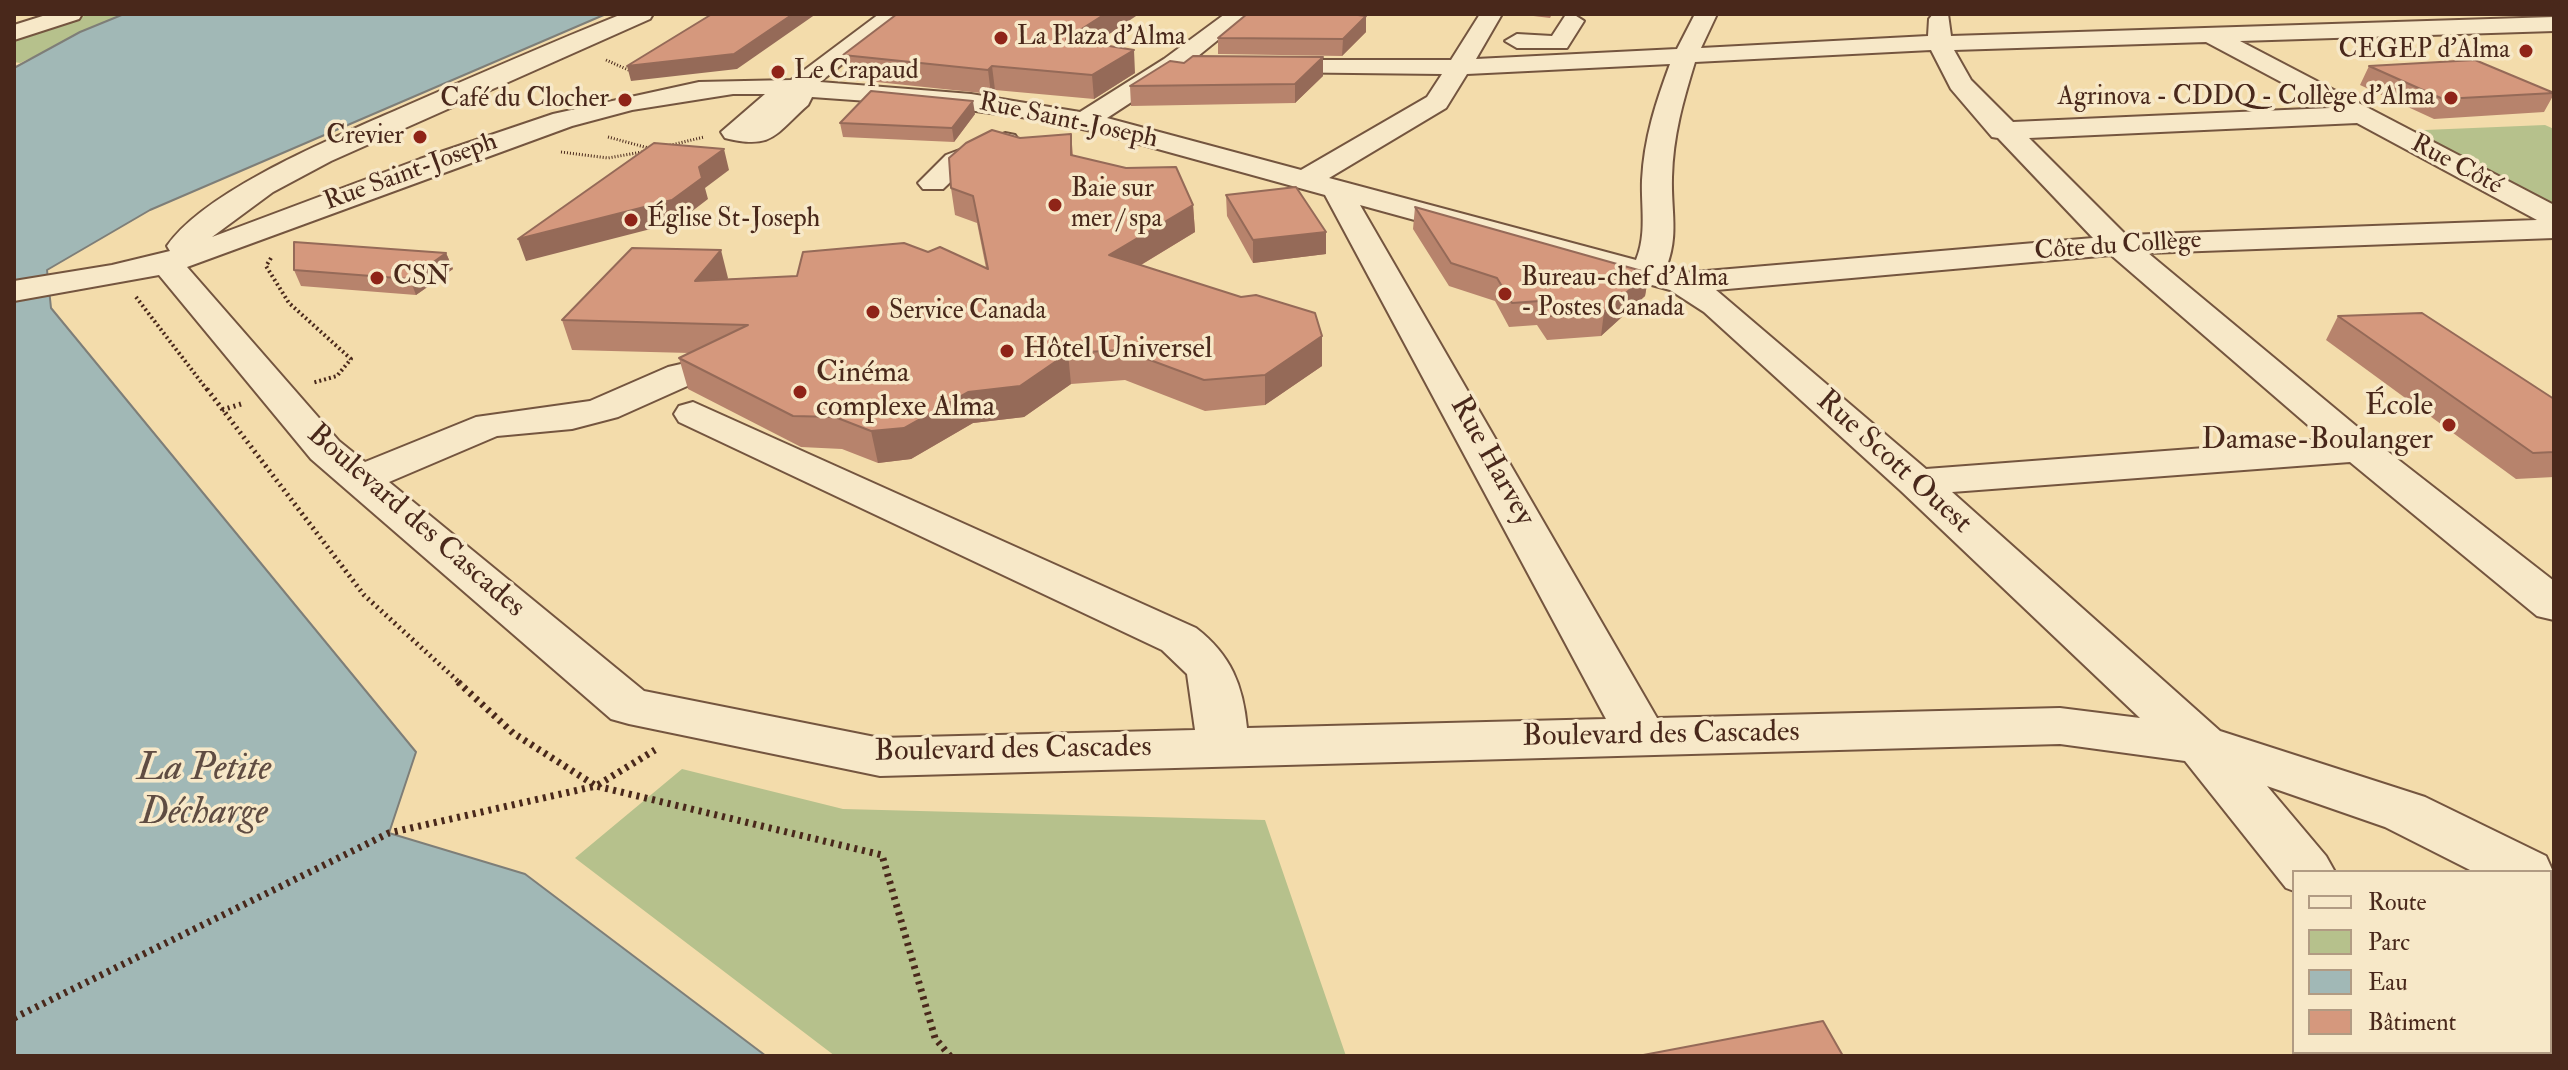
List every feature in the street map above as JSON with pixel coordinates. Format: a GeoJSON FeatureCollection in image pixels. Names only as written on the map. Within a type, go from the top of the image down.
{"type":"FeatureCollection","features":[{"type":"Feature","properties":{"kind":"street"},"geometry":{"type":"LineString","coordinates":[[166,263],[202,227],[267,181],[569,43],[642,14]]}},
{"type":"Feature","properties":{"kind":"street"},"geometry":{"type":"LineString","coordinates":[[735,132],[776,98],[797,88],[893,14]]}},
{"type":"Feature","properties":{"kind":"street"},"geometry":{"type":"LineString","coordinates":[[933,183],[944,167],[986,147],[1016,137],[1093,123],[1239,14]]}},
{"type":"Feature","properties":{"kind":"street"},"geometry":{"type":"LineString","coordinates":[[1665,277],[1659,244],[1657,179],[1662,124],[1686,54],[1706,14]]}},
{"type":"Feature","properties":{"kind":"street"},"geometry":{"type":"LineString","coordinates":[[14,16],[69,15]]}},
{"type":"Feature","properties":{"kind":"street"},"geometry":{"type":"LineString","coordinates":[[14,33],[69,15]]}},
{"type":"Feature","properties":{"kind":"street"},"geometry":{"type":"LineString","coordinates":[[1236,65],[1456,67],[1686,54],[1939,28],[2434,21],[2554,24]]}},
{"type":"Feature","properties":{"kind":"street"},"geometry":{"type":"LineString","coordinates":[[1320,186],[1435,104],[1483,26],[1559,43],[1566,22]]}},
{"type":"Feature","properties":{"kind":"street","name":"Rue Côté"},"geometry":{"type":"LineString","coordinates":[[2205,25],[2360,115],[2554,217]]}},
{"type":"Feature","properties":{"kind":"street"},"geometry":{"type":"LineString","coordinates":[[1939,28],[1960,84],[2002,131],[2118,245],[2359,449],[2554,605]]}},
{"type":"Feature","properties":{"kind":"street"},"geometry":{"type":"LineString","coordinates":[[1173,64],[1205,64]]}},
{"type":"Feature","properties":{"kind":"street","name":"Rue Saint-Joseph"},"geometry":{"type":"LineString","coordinates":[[14,291],[166,263],[484,145],[677,93],[737,87],[797,88],[983,101],[1093,123],[1665,277]]}},
{"type":"Feature","properties":{"kind":"street"},"geometry":{"type":"LineString","coordinates":[[2002,131],[2360,115]]}},
{"type":"Feature","properties":{"kind":"street"},"geometry":{"type":"LineString","coordinates":[[267,181],[281,195],[303,198],[357,192]]}},
{"type":"Feature","properties":{"kind":"street","name":"Rue Harvey"},"geometry":{"type":"LineString","coordinates":[[1320,186],[1641,736]]}},
{"type":"Feature","properties":{"kind":"street","name":"Côte du Collège"},"geometry":{"type":"LineString","coordinates":[[1665,277],[2118,245],[2554,229]]}},
{"type":"Feature","properties":{"kind":"street","name":"Boulevard des Cascades"},"geometry":{"type":"LineString","coordinates":[[166,263],[325,450],[629,706],[880,757],[2060,726],[2201,744]]}},
{"type":"Feature","properties":{"kind":"street","name":"Rue Scott Ouest"},"geometry":{"type":"LineString","coordinates":[[1665,277],[1716,305],[1916,482],[2201,744],[2304,870]]}},
{"type":"Feature","properties":{"kind":"street"},"geometry":{"type":"LineString","coordinates":[[360,479],[490,425],[572,417],[687,394],[1179,639],[1203,656],[1215,677],[1223,748]]}},
{"type":"Feature","properties":{"kind":"street"},"geometry":{"type":"LineString","coordinates":[[1916,482],[2359,449]]}},
{"type":"Feature","properties":{"kind":"street"},"geometry":{"type":"LineString","coordinates":[[2201,744],[2405,812],[2522,870]]}},
{"type":"Feature","properties":{"kind":"path"},"geometry":{"type":"LineString","coordinates":[[569,43],[677,93]]}},
{"type":"Feature","properties":{"kind":"path"},"geometry":{"type":"LineString","coordinates":[[557,152],[618,158],[735,132]]}},
{"type":"Feature","properties":{"kind":"path"},"geometry":{"type":"LineString","coordinates":[[222,410],[337,376],[351,359],[295,307],[268,276],[266,266],[279,253]]}},
{"type":"Feature","properties":{"kind":"path"},"geometry":{"type":"LineString","coordinates":[[117,272],[364,595],[513,733],[596,786],[882,855],[935,1038],[950,1056]]}},
{"type":"Feature","properties":{"kind":"path"},"geometry":{"type":"LineString","coordinates":[[14,1018],[389,833],[596,786],[703,721]]}},
{"type":"Feature","properties":{"kind":"green space"},"geometry":{"type":"Polygon","coordinates":[[[90,14],[124,14],[20,63],[14,62],[14,40],[90,14]]]}},
{"type":"Feature","properties":{"kind":"green space"},"geometry":{"type":"Polygon","coordinates":[[[2545,125],[2554,129],[2554,213],[2401,131],[2545,125]]]}},
{"type":"Feature","properties":{"kind":"green space"},"geometry":{"type":"Polygon","coordinates":[[[682,769],[843,809],[1265,820],[1346,1056],[835,1056],[575,858],[682,769]]]}},
{"type":"Feature","properties":{"kind":"water","name":"La Petite Décharge"},"geometry":{"type":"Polygon","coordinates":[[[124,14],[606,14],[150,210],[47,270],[51,308],[416,752],[389,833],[525,874],[766,1056],[14,1056],[14,68],[80,32],[124,14]]]}},
{"type":"Feature","properties":{"kind":"building"},"geometry":{"type":"Polygon","coordinates":[[[712,14],[793,14],[734,54],[627,66],[712,14]]]}},
{"type":"Feature","properties":{"kind":"building"},"geometry":{"type":"Polygon","coordinates":[[[897,14],[1105,14],[1066,39],[1134,50],[1092,75],[992,66],[988,70],[843,55],[897,14]]]}},
{"type":"Feature","properties":{"kind":"building"},"geometry":{"type":"Polygon","coordinates":[[[1247,14],[1366,16],[1343,39],[1218,38],[1247,14]]]}},
{"type":"Feature","properties":{"kind":"building"},"geometry":{"type":"Polygon","coordinates":[[[1193,56],[1323,57],[1295,84],[1130,86],[1170,61],[1184,63],[1193,56]]]}},
{"type":"Feature","properties":{"kind":"building"},"geometry":{"type":"Polygon","coordinates":[[[2475,60],[2554,93],[2443,99],[2369,66],[2475,60]]]}},
{"type":"Feature","properties":{"kind":"building"},"geometry":{"type":"Polygon","coordinates":[[[871,91],[973,101],[952,128],[840,123],[871,91]]]}},
{"type":"Feature","properties":{"kind":"building"},"geometry":{"type":"Polygon","coordinates":[[[992,130],[1020,138],[1071,134],[1071,155],[1126,168],[1176,167],[1193,205],[1109,255],[1241,297],[1256,295],[1315,313],[1322,336],[1265,375],[1204,380],[1123,350],[1068,353],[1020,386],[968,392],[904,428],[871,431],[835,417],[793,416],[679,358],[748,325],[562,320],[632,248],[721,250],[695,281],[797,276],[803,252],[904,243],[928,252],[940,247],[988,269],[973,196],[951,188],[949,158],[966,143],[992,130]]]}},
{"type":"Feature","properties":{"kind":"building"},"geometry":{"type":"Polygon","coordinates":[[[654,143],[724,149],[699,167],[702,178],[672,200],[518,239],[654,143]]]}},
{"type":"Feature","properties":{"kind":"building"},"geometry":{"type":"Polygon","coordinates":[[[1296,187],[1326,232],[1253,240],[1226,195],[1296,187]]]}},
{"type":"Feature","properties":{"kind":"building"},"geometry":{"type":"Polygon","coordinates":[[[1415,207],[1649,273],[1604,312],[1550,316],[1540,301],[1512,303],[1497,278],[1451,263],[1415,207]]]}},
{"type":"Feature","properties":{"kind":"building"},"geometry":{"type":"Polygon","coordinates":[[[294,242],[446,253],[410,279],[294,270],[294,242]]]}},
{"type":"Feature","properties":{"kind":"building"},"geometry":{"type":"Polygon","coordinates":[[[2422,313],[2554,399],[2554,452],[2533,453],[2338,316],[2422,313]]]}},
{"type":"Feature","properties":{"kind":"building"},"geometry":{"type":"Polygon","coordinates":[[[1823,1021],[1843,1056],[1638,1056],[1823,1021]]]}},
{"type":"Feature","properties":{"kind":"place","name":"La Plaza d'Alma"},"geometry":{"type":"Point","coordinates":[1001,38]}},
{"type":"Feature","properties":{"kind":"place","name":"CEGEP d'Alma"},"geometry":{"type":"Point","coordinates":[2526,51]}},
{"type":"Feature","properties":{"kind":"place","name":"Le Crapaud"},"geometry":{"type":"Point","coordinates":[778,72]}},
{"type":"Feature","properties":{"kind":"place","name":"Agrinova - CDDQ - Collège d'Alma"},"geometry":{"type":"Point","coordinates":[2451,98]}},
{"type":"Feature","properties":{"kind":"place","name":"Café du Clocher"},"geometry":{"type":"Point","coordinates":[625,100]}},
{"type":"Feature","properties":{"kind":"place","name":"Crevier"},"geometry":{"type":"Point","coordinates":[420,137]}},
{"type":"Feature","properties":{"kind":"place","name":"Baie sur mer / spa"},"geometry":{"type":"Point","coordinates":[1055,205]}},
{"type":"Feature","properties":{"kind":"place","name":"Église St-Joseph"},"geometry":{"type":"Point","coordinates":[631,220]}},
{"type":"Feature","properties":{"kind":"place","name":"CSN"},"geometry":{"type":"Point","coordinates":[377,278]}},
{"type":"Feature","properties":{"kind":"place","name":"Bureau-chef d'Alma - Postes Canada"},"geometry":{"type":"Point","coordinates":[1505,294]}},
{"type":"Feature","properties":{"kind":"place","name":"Service Canada"},"geometry":{"type":"Point","coordinates":[873,312]}},
{"type":"Feature","properties":{"kind":"place","name":"Hôtel Universel"},"geometry":{"type":"Point","coordinates":[1007,351]}},
{"type":"Feature","properties":{"kind":"place","name":"Cinéma complexe Alma"},"geometry":{"type":"Point","coordinates":[800,392]}},
{"type":"Feature","properties":{"kind":"place","name":"École Damase-Boulanger"},"geometry":{"type":"Point","coordinates":[2449,425]}}]}
